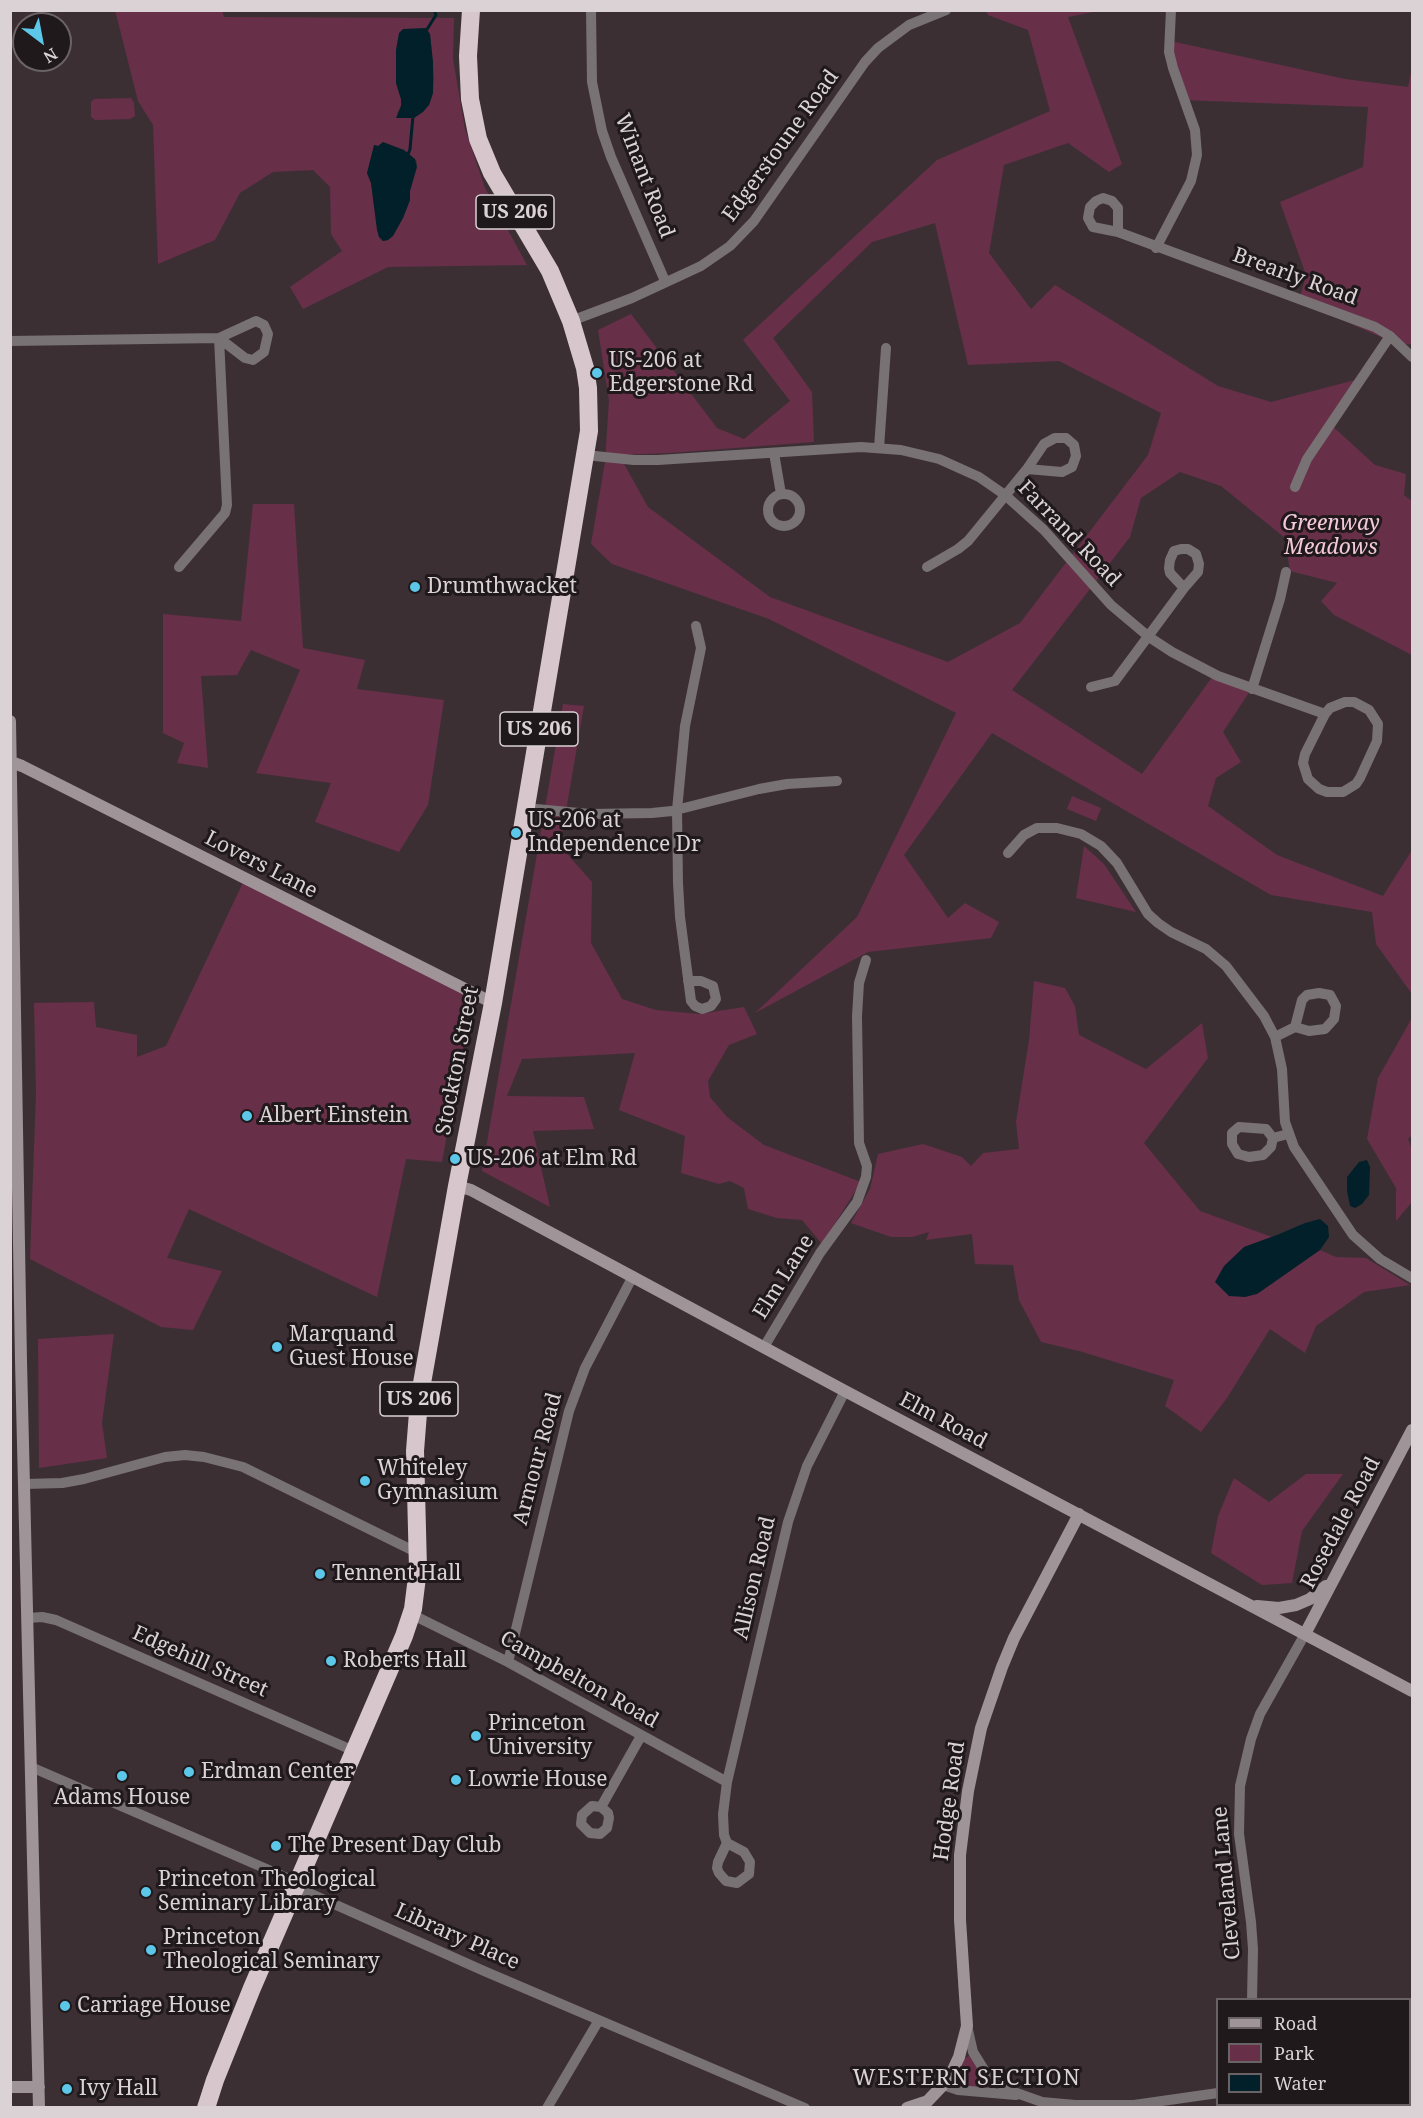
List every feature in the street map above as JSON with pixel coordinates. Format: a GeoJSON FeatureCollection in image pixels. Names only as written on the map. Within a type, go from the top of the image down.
{"type":"FeatureCollection","features":[{"type":"Feature","properties":{"kind":"highway","name":"Stockton Street"},"geometry":{"type":"LineString","coordinates":[[206,2108],[225,2053],[411,1614],[417,1587],[418,1552],[416,1426],[457,1186],[493,1004],[589,430],[585,368],[571,321],[550,271],[492,173],[478,139],[470,99],[468,56],[471,10]]}},
{"type":"Feature","properties":{"kind":"street","name":"Winant Road"},"geometry":{"type":"LineString","coordinates":[[591,10],[592,82],[602,131],[665,281]]}},
{"type":"Feature","properties":{"kind":"street","name":"Edgerstoune Road"},"geometry":{"type":"LineString","coordinates":[[571,321],[632,298],[715,258],[742,235],[754,221],[865,62],[878,48],[909,25],[946,10]]}},
{"type":"Feature","properties":{"kind":"street"},"geometry":{"type":"LineString","coordinates":[[1156,248],[1191,181],[1197,155],[1195,130],[1169,52],[1171,10]]}},
{"type":"Feature","properties":{"kind":"street","name":"Brearly Road"},"geometry":{"type":"LineString","coordinates":[[1118,232],[1156,248],[1375,327],[1390,336],[1413,357]]}},
{"type":"Feature","properties":{"kind":"street"},"geometry":{"type":"LineString","coordinates":[[10,341],[219,338],[252,321],[264,325],[268,334],[264,352],[253,360],[245,358],[219,338]]}},
{"type":"Feature","properties":{"kind":"street"},"geometry":{"type":"LineString","coordinates":[[1295,487],[1307,459],[1390,336]]}},
{"type":"Feature","properties":{"kind":"street"},"geometry":{"type":"LineString","coordinates":[[179,567],[225,513],[227,505],[219,338]]}},
{"type":"Feature","properties":{"kind":"street"},"geometry":{"type":"LineString","coordinates":[[879,448],[886,348]]}},
{"type":"Feature","properties":{"kind":"street"},"geometry":{"type":"LineString","coordinates":[[927,567],[968,541],[1027,469],[1044,444],[1054,438],[1066,438],[1074,445],[1076,456],[1072,467],[1062,472],[1027,469]]}},
{"type":"Feature","properties":{"kind":"street","name":"Farrand Road"},"geometry":{"type":"LineString","coordinates":[[585,455],[658,460],[879,448],[901,450],[939,459],[979,477],[1005,495],[1044,530],[1111,605],[1149,637],[1195,665],[1252,689],[1325,714]]}},
{"type":"Feature","properties":{"kind":"street"},"geometry":{"type":"LineString","coordinates":[[774,453],[781,494]]}},
{"type":"Feature","properties":{"kind":"street"},"geometry":{"type":"LineString","coordinates":[[1252,689],[1286,572]]}},
{"type":"Feature","properties":{"kind":"street"},"geometry":{"type":"LineString","coordinates":[[1091,687],[1115,681],[1184,588]]}},
{"type":"Feature","properties":{"kind":"street"},"geometry":{"type":"LineString","coordinates":[[688,981],[679,906],[676,810],[685,726],[701,648],[696,626]]}},
{"type":"Feature","properties":{"kind":"street"},"geometry":{"type":"LineString","coordinates":[[1354,702],[1369,710],[1378,724],[1377,741],[1360,778],[1350,789],[1335,793],[1313,785],[1305,771],[1306,749],[1325,714],[1338,704],[1354,702]]}},
{"type":"Feature","properties":{"kind":"street"},"geometry":{"type":"LineString","coordinates":[[10,721],[15,1245],[25,1484],[39,2108]]}},
{"type":"Feature","properties":{"kind":"street","name":"Lovers Lane"},"geometry":{"type":"LineString","coordinates":[[11,762],[493,1004]]}},
{"type":"Feature","properties":{"kind":"street"},"geometry":{"type":"LineString","coordinates":[[525,808],[624,815],[676,810],[759,789],[814,781],[837,781]]}},
{"type":"Feature","properties":{"kind":"street"},"geometry":{"type":"LineString","coordinates":[[1008,853],[1024,835],[1037,828],[1056,828],[1081,834],[1101,846],[1117,863],[1148,914],[1171,932],[1206,949],[1226,966],[1264,1016],[1275,1037],[1282,1069],[1283,1109],[1288,1134],[1294,1147],[1353,1235],[1380,1259],[1413,1278]]}},
{"type":"Feature","properties":{"kind":"street","name":"Elm Lane"},"geometry":{"type":"LineString","coordinates":[[764,1347],[838,1228],[857,1202],[866,1177],[867,1166],[859,1143],[857,1016],[859,983],[866,960]]}},
{"type":"Feature","properties":{"kind":"street"},"geometry":{"type":"LineString","coordinates":[[1275,1037],[1295,1027]]}},
{"type":"Feature","properties":{"kind":"street"},"geometry":{"type":"LineString","coordinates":[[1273,1138],[1288,1134]]}},
{"type":"Feature","properties":{"kind":"street","name":"Elm Road"},"geometry":{"type":"LineString","coordinates":[[457,1186],[471,1190],[845,1391],[1413,1691]]}},
{"type":"Feature","properties":{"kind":"street","name":"Armour Road"},"geometry":{"type":"LineString","coordinates":[[508,1662],[569,1411],[585,1368],[633,1276]]}},
{"type":"Feature","properties":{"kind":"street","name":"Allison Road"},"geometry":{"type":"LineString","coordinates":[[727,1843],[724,1835],[723,1814],[726,1782],[788,1522],[796,1494],[819,1439],[845,1391]]}},
{"type":"Feature","properties":{"kind":"street","name":"Rosedale Road"},"geometry":{"type":"LineString","coordinates":[[1305,1634],[1413,1430]]}},
{"type":"Feature","properties":{"kind":"street"},"geometry":{"type":"LineString","coordinates":[[25,1484],[62,1483],[84,1479],[165,1456],[204,1456],[243,1467],[418,1552]]}},
{"type":"Feature","properties":{"kind":"street","name":"Hodge Road"},"geometry":{"type":"LineString","coordinates":[[907,2108],[923,2105],[943,2085],[959,2057],[967,2026],[959,1887],[963,1823],[974,1760],[991,1698],[1014,1638],[1079,1514]]}},
{"type":"Feature","properties":{"kind":"street"},"geometry":{"type":"LineString","coordinates":[[1252,1605],[1279,1608],[1296,1605],[1317,1594],[1335,1576]]}},
{"type":"Feature","properties":{"kind":"street","name":"Campbelton Road"},"geometry":{"type":"LineString","coordinates":[[411,1614],[508,1662],[726,1782]]}},
{"type":"Feature","properties":{"kind":"street","name":"Edgehill Street"},"geometry":{"type":"LineString","coordinates":[[28,1618],[42,1617],[57,1620],[354,1751]]}},
{"type":"Feature","properties":{"kind":"street","name":"Cleveland Lane"},"geometry":{"type":"LineString","coordinates":[[1252,1998],[1251,1922],[1239,1834],[1240,1786],[1251,1739],[1260,1714],[1305,1634]]}},
{"type":"Feature","properties":{"kind":"street"},"geometry":{"type":"LineString","coordinates":[[601,1807],[641,1736]]}},
{"type":"Feature","properties":{"kind":"street","name":"Library Place"},"geometry":{"type":"LineString","coordinates":[[31,1767],[285,1877],[307,1892],[442,1952],[806,2108]]}},
{"type":"Feature","properties":{"kind":"street"},"geometry":{"type":"LineString","coordinates":[[547,2108],[600,2020]]}},
{"type":"Feature","properties":{"kind":"street"},"geometry":{"type":"LineString","coordinates":[[967,2026],[969,2041],[979,2064],[997,2082],[1022,2096]]}},
{"type":"Feature","properties":{"kind":"street"},"geometry":{"type":"LineString","coordinates":[[943,2085],[958,2090],[1022,2096],[1042,2102],[1104,2106],[1134,2105],[1216,2093]]}},
{"type":"Feature","properties":{"kind":"street"},"geometry":{"type":"LineString","coordinates":[[10,2087],[39,2087]]}},
{"type":"Feature","properties":{"kind":"green space"},"geometry":{"type":"Polygon","coordinates":[[[115,10],[222,10],[224,17],[454,18],[453,59],[465,129],[485,188],[527,265],[388,267],[303,309],[290,287],[342,251],[331,234],[330,187],[313,170],[273,172],[240,193],[215,240],[158,264],[153,125],[138,101],[115,10]],[[430,34],[396,50],[396,83],[401,99],[401,106],[397,114],[429,105],[434,78],[430,34]],[[375,145],[367,173],[371,183],[379,237],[383,241],[388,240],[403,218],[410,200],[417,162],[415,159],[375,145]]]}},
{"type":"Feature","properties":{"kind":"green space","name":"Greenway Meadows"},"geometry":{"type":"Polygon","coordinates":[[[986,11],[1098,11],[1068,17],[1122,164],[1109,172],[1068,143],[1004,165],[989,253],[1031,309],[1055,285],[1218,386],[1271,402],[1359,379],[1328,422],[1375,465],[1406,474],[1404,495],[1412,501],[1412,655],[1334,615],[1321,601],[1337,583],[1290,571],[1285,538],[1221,486],[1180,472],[1141,498],[1130,537],[1012,690],[1142,774],[1215,673],[1252,688],[1223,732],[1241,762],[1216,778],[1208,806],[1277,855],[1383,896],[1412,850],[1412,994],[1376,944],[1372,912],[1271,895],[992,733],[904,855],[948,918],[965,903],[999,922],[991,938],[868,952],[755,1013],[857,917],[956,713],[769,619],[612,564],[591,544],[605,462],[609,400],[598,330],[631,314],[717,428],[744,439],[790,401],[743,340],[937,160],[1050,111],[1028,30],[988,15],[986,11]],[[935,223],[872,242],[773,338],[812,392],[814,442],[619,455],[648,507],[770,597],[948,662],[1020,623],[1148,455],[1161,413],[1059,361],[968,365],[935,223]]]}},
{"type":"Feature","properties":{"kind":"green space"},"geometry":{"type":"Polygon","coordinates":[[[1166,40],[1345,79],[1408,87],[1412,68],[1412,344],[1399,345],[1299,301],[1306,275],[1280,202],[1363,167],[1368,107],[1181,100],[1166,40]]]}},
{"type":"Feature","properties":{"kind":"green space"},"geometry":{"type":"Polygon","coordinates":[[[131,98],[134,103],[135,116],[130,119],[95,120],[91,117],[91,102],[94,99],[131,98]]]}},
{"type":"Feature","properties":{"kind":"green space"},"geometry":{"type":"Polygon","coordinates":[[[253,504],[294,504],[303,648],[365,660],[357,689],[444,700],[428,805],[399,852],[315,822],[331,783],[256,773],[300,670],[251,650],[237,675],[201,676],[208,768],[177,763],[184,743],[163,733],[163,614],[241,621],[253,504]]]}},
{"type":"Feature","properties":{"kind":"green space"},"geometry":{"type":"Polygon","coordinates":[[[563,704],[584,706],[560,846],[592,882],[591,943],[622,999],[656,1010],[699,1014],[744,1007],[757,1034],[729,1045],[708,1081],[710,1097],[727,1117],[764,1145],[861,1182],[822,1244],[802,1220],[777,1218],[748,1209],[744,1188],[730,1181],[719,1184],[681,1173],[685,1136],[619,1110],[635,1053],[522,1059],[507,1096],[584,1097],[594,1129],[533,1131],[550,1207],[482,1171],[563,704]]]}},
{"type":"Feature","properties":{"kind":"green space"},"geometry":{"type":"Polygon","coordinates":[[[1072,796],[1101,808],[1096,821],[1067,809],[1072,796]]]}},
{"type":"Feature","properties":{"kind":"green space"},"geometry":{"type":"Polygon","coordinates":[[[1084,846],[1104,864],[1136,912],[1076,898],[1084,846]]]}},
{"type":"Feature","properties":{"kind":"green space"},"geometry":{"type":"Polygon","coordinates":[[[246,876],[473,992],[442,1162],[406,1159],[377,1297],[189,1209],[167,1258],[222,1271],[193,1330],[161,1327],[30,1259],[36,1093],[34,1003],[94,1002],[96,1027],[137,1035],[137,1057],[166,1046],[246,876]]]}},
{"type":"Feature","properties":{"kind":"green space"},"geometry":{"type":"Polygon","coordinates":[[[1034,981],[1065,988],[1075,1006],[1079,1035],[1146,1069],[1202,1023],[1208,1058],[1144,1143],[1200,1211],[1272,1237],[1244,1247],[1257,1294],[1320,1250],[1336,1257],[1366,1258],[1410,1285],[1364,1292],[1316,1326],[1305,1353],[1270,1329],[1227,1398],[1201,1432],[1165,1406],[1174,1380],[1041,1342],[1019,1300],[1013,1265],[975,1264],[972,1234],[926,1240],[929,1232],[912,1237],[891,1237],[851,1223],[870,1189],[878,1154],[923,1144],[962,1157],[971,1166],[983,1153],[1019,1149],[1016,1122],[1029,1040],[1034,981]]]}},
{"type":"Feature","properties":{"kind":"green space"},"geometry":{"type":"Polygon","coordinates":[[[1412,1018],[1412,1135],[1408,1139],[1412,1149],[1412,1202],[1396,1221],[1396,1188],[1367,1139],[1378,1078],[1412,1018]]]}},
{"type":"Feature","properties":{"kind":"green space"},"geometry":{"type":"Polygon","coordinates":[[[114,1334],[102,1423],[107,1458],[39,1468],[38,1339],[114,1334]]]}},
{"type":"Feature","properties":{"kind":"green space"},"geometry":{"type":"Polygon","coordinates":[[[1306,1474],[1343,1474],[1302,1531],[1292,1583],[1262,1585],[1211,1553],[1218,1516],[1234,1478],[1269,1502],[1306,1474]]]}},
{"type":"Feature","properties":{"kind":"green space"},"geometry":{"type":"Polygon","coordinates":[[[969,2056],[973,2057],[989,2080],[989,2085],[984,2088],[959,2086],[954,2080],[964,2059],[969,2056]]]}},
{"type":"Feature","properties":{"kind":"water"},"geometry":{"type":"Polygon","coordinates":[[[426,28],[430,34],[433,62],[433,93],[429,105],[414,118],[396,118],[401,106],[396,83],[396,50],[399,33],[403,29],[426,28]]]}},
{"type":"Feature","properties":{"kind":"water"},"geometry":{"type":"Polygon","coordinates":[[[383,142],[404,150],[415,159],[417,167],[410,191],[410,200],[403,218],[393,236],[383,241],[377,230],[371,183],[367,173],[374,145],[378,146],[383,142]]]}},
{"type":"Feature","properties":{"kind":"water"},"geometry":{"type":"Polygon","coordinates":[[[1367,1160],[1370,1167],[1369,1195],[1362,1204],[1355,1208],[1350,1206],[1347,1177],[1359,1162],[1367,1160]]]}},
{"type":"Feature","properties":{"kind":"water"},"geometry":{"type":"Polygon","coordinates":[[[1320,1219],[1328,1226],[1329,1237],[1320,1250],[1257,1294],[1245,1297],[1229,1296],[1215,1282],[1224,1266],[1244,1247],[1320,1219]]]}},
{"type":"Feature","properties":{"kind":"waterway"},"geometry":{"type":"LineString","coordinates":[[426,31],[436,15],[434,10]]}},
{"type":"Feature","properties":{"kind":"waterway"},"geometry":{"type":"LineString","coordinates":[[407,157],[410,149],[413,116]]}},
{"type":"Feature","properties":{"kind":"place","name":"US-206 at Edgerstone Rd"},"geometry":{"type":"Point","coordinates":[597,373]}},
{"type":"Feature","properties":{"kind":"place","name":"Drumthwacket"},"geometry":{"type":"Point","coordinates":[415,587]}},
{"type":"Feature","properties":{"kind":"place","name":"US-206 at Independence Dr"},"geometry":{"type":"Point","coordinates":[516,833]}},
{"type":"Feature","properties":{"kind":"place","name":"Albert Einstein"},"geometry":{"type":"Point","coordinates":[247,1116]}},
{"type":"Feature","properties":{"kind":"place","name":"US-206 at Elm Rd"},"geometry":{"type":"Point","coordinates":[455,1159]}},
{"type":"Feature","properties":{"kind":"place","name":"Marquand Guest House"},"geometry":{"type":"Point","coordinates":[277,1347]}},
{"type":"Feature","properties":{"kind":"place","name":"Whiteley Gymnasium"},"geometry":{"type":"Point","coordinates":[365,1481]}},
{"type":"Feature","properties":{"kind":"place","name":"Tennent Hall"},"geometry":{"type":"Point","coordinates":[320,1574]}},
{"type":"Feature","properties":{"kind":"place","name":"Roberts Hall"},"geometry":{"type":"Point","coordinates":[331,1661]}},
{"type":"Feature","properties":{"kind":"place","name":"Princeton University"},"geometry":{"type":"Point","coordinates":[476,1736]}},
{"type":"Feature","properties":{"kind":"place","name":"Erdman Center"},"geometry":{"type":"Point","coordinates":[189,1772]}},
{"type":"Feature","properties":{"kind":"place","name":"Adams House"},"geometry":{"type":"Point","coordinates":[122,1776]}},
{"type":"Feature","properties":{"kind":"place","name":"Lowrie House"},"geometry":{"type":"Point","coordinates":[456,1780]}},
{"type":"Feature","properties":{"kind":"place","name":"The Present Day Club"},"geometry":{"type":"Point","coordinates":[276,1846]}},
{"type":"Feature","properties":{"kind":"place","name":"Princeton Theological Seminary Library"},"geometry":{"type":"Point","coordinates":[146,1892]}},
{"type":"Feature","properties":{"kind":"place","name":"Princeton Theological Seminary"},"geometry":{"type":"Point","coordinates":[151,1950]}},
{"type":"Feature","properties":{"kind":"place","name":"Carriage House"},"geometry":{"type":"Point","coordinates":[65,2006]}},
{"type":"Feature","properties":{"kind":"place","name":"Ivy Hall"},"geometry":{"type":"Point","coordinates":[67,2089]}},
{"type":"Feature","properties":{"kind":"district","name":"WESTERN SECTION"},"geometry":{"type":"Point","coordinates":[967,2079]}}]}
